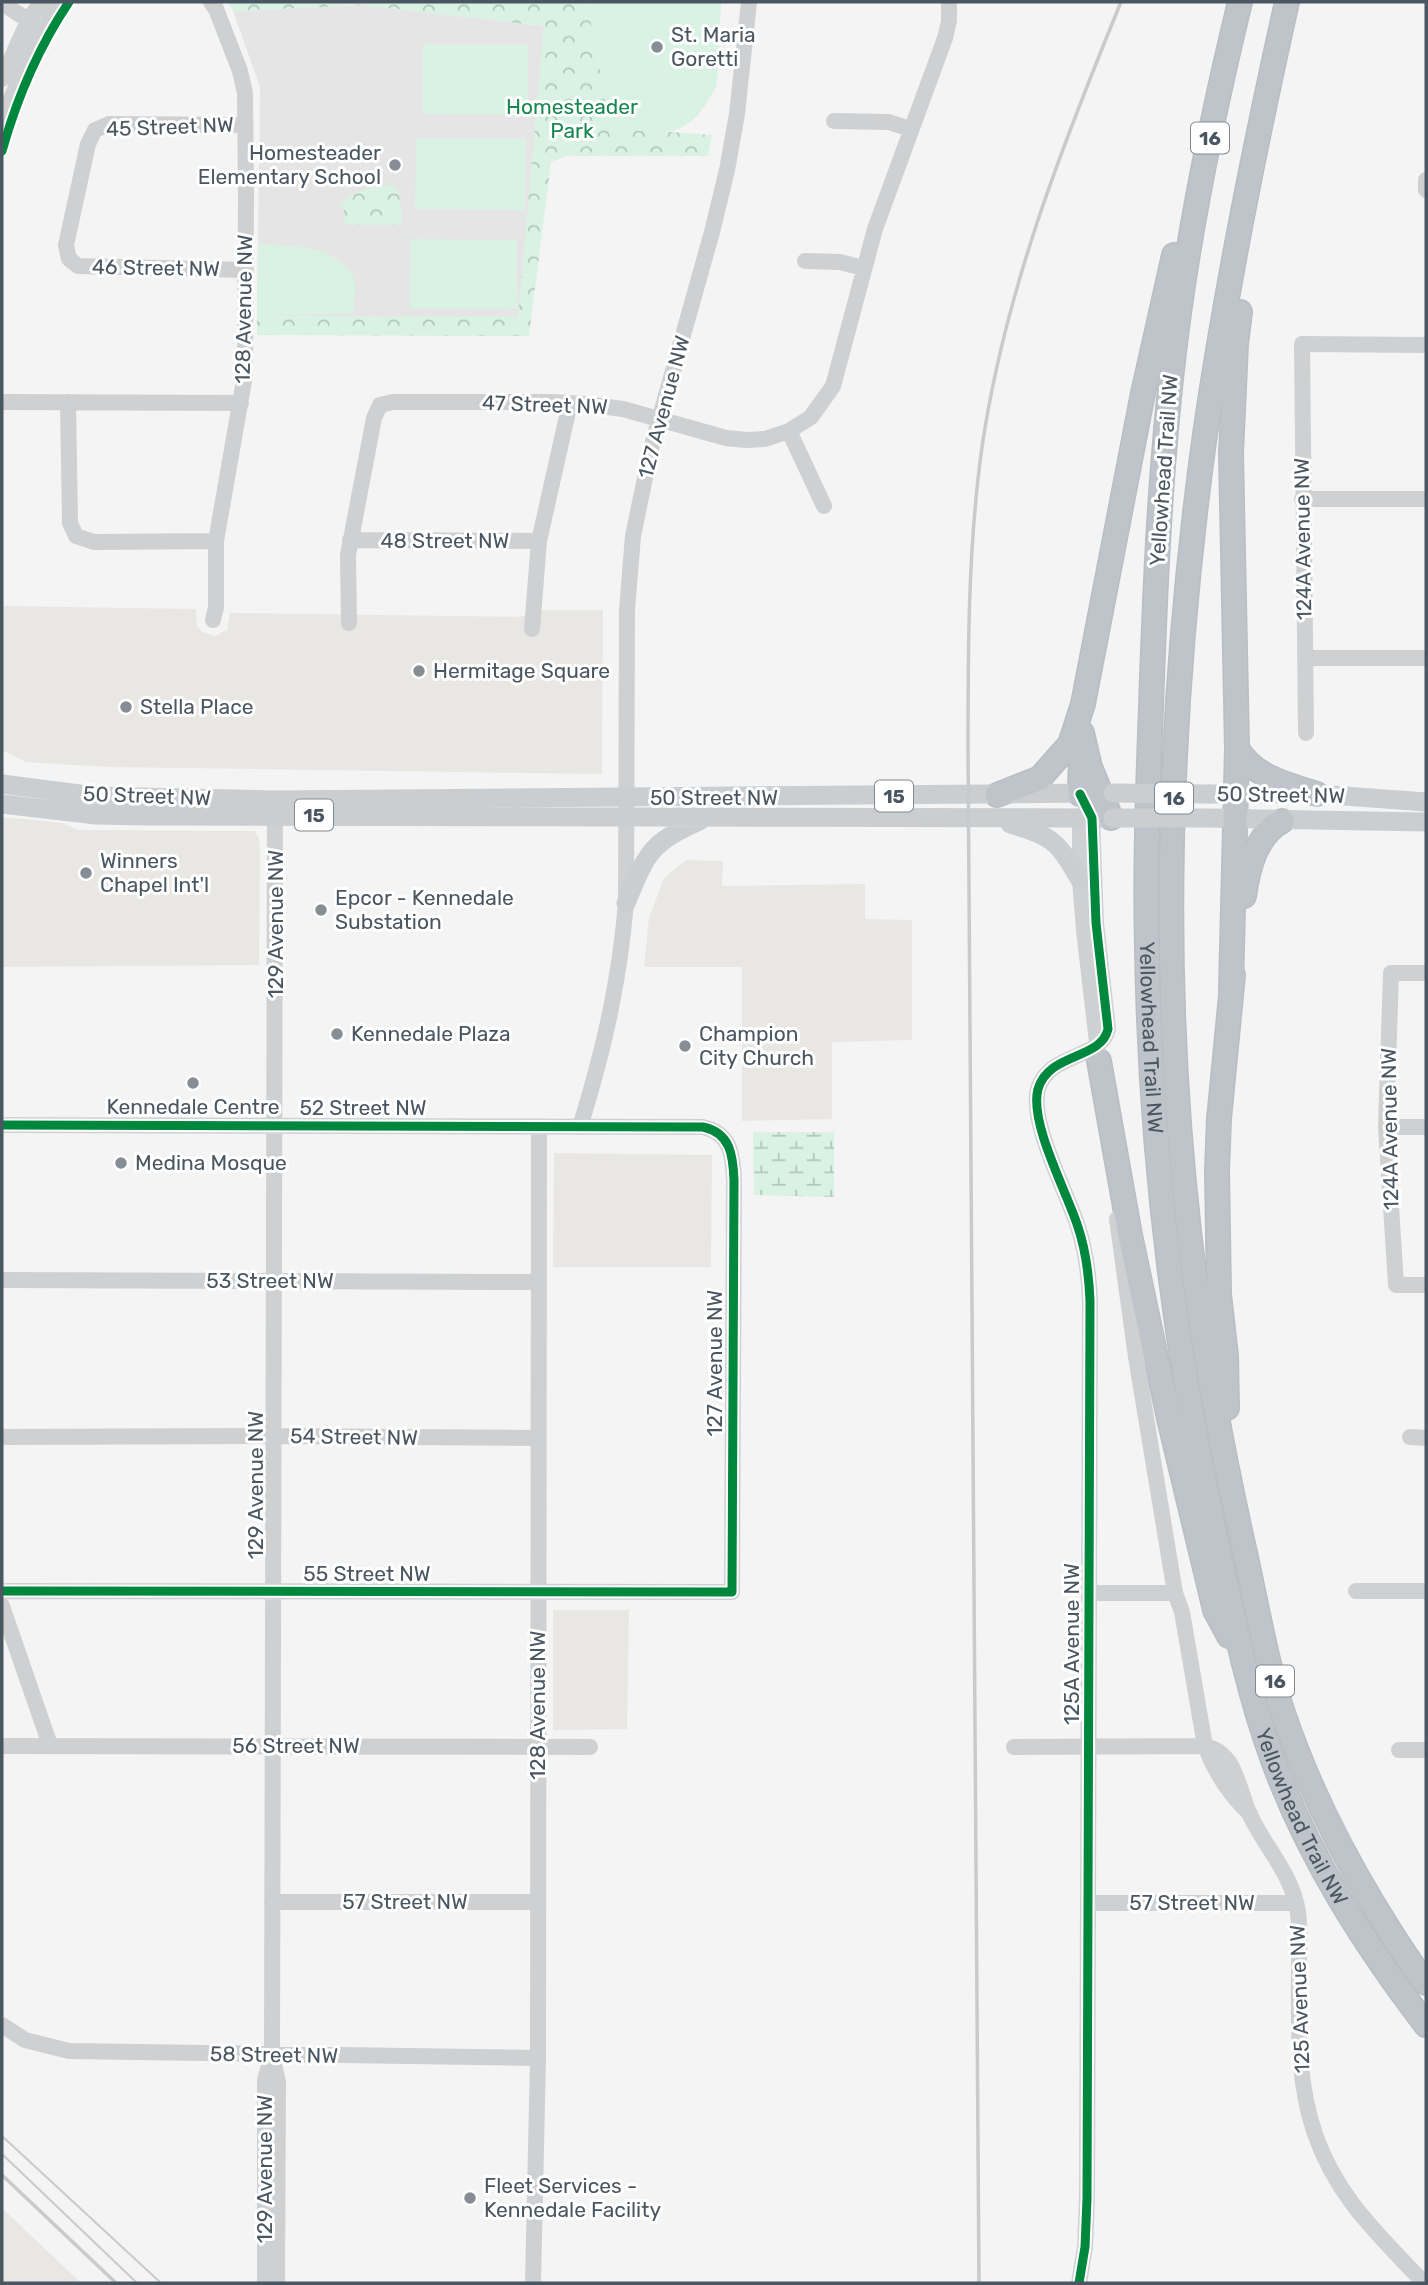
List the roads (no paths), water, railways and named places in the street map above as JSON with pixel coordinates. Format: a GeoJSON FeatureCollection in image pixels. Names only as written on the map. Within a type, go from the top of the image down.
{"type":"FeatureCollection","features":[{"type":"Feature","properties":{"kind":"highway","name":"Yellowhead Trail NW"},"geometry":{"type":"LineString","coordinates":[[1240,2],[1223,73],[1186,268],[1166,422],[1155,599],[1147,947],[1156,1116],[1174,1304],[1199,1457],[1244,1667],[1274,1763],[1311,1848],[1361,1935],[1426,2025]]}},
{"type":"Feature","properties":{"kind":"highway","name":"Yellowhead Trail NW"},"geometry":{"type":"LineString","coordinates":[[1287,2],[1235,250],[1205,436],[1186,610],[1175,758],[1172,992],[1181,1150],[1191,1247],[1227,1473],[1283,1713],[1335,1838],[1388,1928],[1426,1983]]}},
{"type":"Feature","properties":{"kind":"highway"},"geometry":{"type":"LineString","coordinates":[[997,795],[1040,778],[1070,744],[1083,704],[1143,393],[1183,216],[1223,73]]}},
{"type":"Feature","properties":{"kind":"highway"},"geometry":{"type":"LineString","coordinates":[[1231,988],[1237,748],[1231,513],[1233,394],[1236,344],[1257,182],[1259,126]]}},
{"type":"Feature","properties":{"kind":"highway"},"geometry":{"type":"LineString","coordinates":[[1083,704],[1082,733],[1098,793],[1099,818]]}},
{"type":"Feature","properties":{"kind":"highway"},"geometry":{"type":"LineString","coordinates":[[1237,748],[1242,757],[1258,772],[1275,781],[1317,794]]}},
{"type":"Feature","properties":{"kind":"highway"},"geometry":{"type":"LineString","coordinates":[[1227,1473],[1226,1356],[1219,1294],[1219,1119],[1242,903],[1253,859],[1264,836],[1282,821]]}},
{"type":"Feature","properties":{"kind":"highway"},"geometry":{"type":"LineString","coordinates":[[1098,1053],[1130,1235],[1170,1423],[1215,1610],[1244,1667]]}},
{"type":"Feature","properties":{"kind":"main road"},"geometry":{"type":"LineString","coordinates":[[2,769],[55,792]]}},
{"type":"Feature","properties":{"kind":"main road","name":"50 Street NW"},"geometry":{"type":"LineString","coordinates":[[2,784],[82,795],[275,807]]}},
{"type":"Feature","properties":{"kind":"main road","name":"50 Street NW"},"geometry":{"type":"LineString","coordinates":[[2,804],[96,815],[275,807],[626,808],[790,797],[1098,793],[1317,794],[1426,802]]}},
{"type":"Feature","properties":{"kind":"main road"},"geometry":{"type":"LineString","coordinates":[[1098,793],[1099,818]]}},
{"type":"Feature","properties":{"kind":"main road","name":"50 Street NW"},"geometry":{"type":"LineString","coordinates":[[626,808],[707,817],[1207,818],[1426,822]]}},
{"type":"Feature","properties":{"kind":"main road"},"geometry":{"type":"LineString","coordinates":[[625,902],[644,860],[656,845],[673,833],[707,817]]}},
{"type":"Feature","properties":{"kind":"main road"},"geometry":{"type":"LineString","coordinates":[[992,818],[1045,835],[1065,853],[1080,880]]}},
{"type":"Feature","properties":{"kind":"street"},"geometry":{"type":"LineString","coordinates":[[2,122],[19,77],[41,2]]}},
{"type":"Feature","properties":{"kind":"street"},"geometry":{"type":"LineString","coordinates":[[2,79],[35,25],[59,2]]}},
{"type":"Feature","properties":{"kind":"street","name":"128 Avenue NW"},"geometry":{"type":"LineString","coordinates":[[211,2],[240,71],[245,93],[246,125],[245,376],[216,541],[216,607],[213,620]]}},
{"type":"Feature","properties":{"kind":"street","name":"127 Avenue NW"},"geometry":{"type":"LineString","coordinates":[[626,808],[626,641],[629,568],[638,505],[727,170],[740,93],[749,2]]}},
{"type":"Feature","properties":{"kind":"street"},"geometry":{"type":"LineString","coordinates":[[824,506],[789,431],[811,418],[833,386],[863,268],[881,211],[945,38],[949,2]]}},
{"type":"Feature","properties":{"kind":"street"},"geometry":{"type":"LineString","coordinates":[[2,3],[35,25]]}},
{"type":"Feature","properties":{"kind":"street"},"geometry":{"type":"LineString","coordinates":[[834,121],[889,122],[911,129]]}},
{"type":"Feature","properties":{"kind":"street","name":"45 Street NW"},"geometry":{"type":"LineString","coordinates":[[69,259],[66,239],[88,144],[95,130],[109,124],[246,125]]}},
{"type":"Feature","properties":{"kind":"street"},"geometry":{"type":"LineString","coordinates":[[1426,180],[1426,190]]}},
{"type":"Feature","properties":{"kind":"street","name":"46 Street NW"},"geometry":{"type":"LineString","coordinates":[[69,259],[85,267],[245,270]]}},
{"type":"Feature","properties":{"kind":"street"},"geometry":{"type":"LineString","coordinates":[[805,261],[846,263],[863,268]]}},
{"type":"Feature","properties":{"kind":"street","name":"124A Avenue NW"},"geometry":{"type":"LineString","coordinates":[[1306,733],[1302,344],[1426,345]]}},
{"type":"Feature","properties":{"kind":"street"},"geometry":{"type":"LineString","coordinates":[[2,402],[241,402]]}},
{"type":"Feature","properties":{"kind":"street"},"geometry":{"type":"LineString","coordinates":[[68,402],[71,523],[76,536],[94,542],[216,541]]}},
{"type":"Feature","properties":{"kind":"street","name":"47 Street NW"},"geometry":{"type":"LineString","coordinates":[[351,540],[374,418],[380,405],[393,402],[570,403],[613,408],[726,438],[765,439],[789,431]]}},
{"type":"Feature","properties":{"kind":"street"},"geometry":{"type":"LineString","coordinates":[[533,629],[539,541],[570,403]]}},
{"type":"Feature","properties":{"kind":"street"},"geometry":{"type":"LineString","coordinates":[[1302,499],[1426,499]]}},
{"type":"Feature","properties":{"kind":"street"},"geometry":{"type":"LineString","coordinates":[[349,623],[347,569],[351,540]]}},
{"type":"Feature","properties":{"kind":"street","name":"48 Street NW"},"geometry":{"type":"LineString","coordinates":[[351,540],[539,541]]}},
{"type":"Feature","properties":{"kind":"street"},"geometry":{"type":"LineString","coordinates":[[1305,658],[1426,658]]}},
{"type":"Feature","properties":{"kind":"street","name":"129 Avenue NW"},"geometry":{"type":"LineString","coordinates":[[275,807],[272,2055],[278,2082],[278,2283]]}},
{"type":"Feature","properties":{"kind":"street"},"geometry":{"type":"LineString","coordinates":[[580,1126],[608,1029],[621,957],[625,902],[626,808]]}},
{"type":"Feature","properties":{"kind":"street"},"geometry":{"type":"LineString","coordinates":[[1014,1747],[1205,1746],[1182,1612],[1175,1593],[1136,1357],[1111,1182],[1080,880],[1099,818]]}},
{"type":"Feature","properties":{"kind":"street"},"geometry":{"type":"LineString","coordinates":[[1098,1053],[1107,1035],[1108,1023],[1096,923],[1099,818]]}},
{"type":"Feature","properties":{"kind":"street","name":"124A Avenue NW"},"geometry":{"type":"LineString","coordinates":[[1426,973],[1391,973],[1386,1127],[1396,1285],[1426,1285]]}},
{"type":"Feature","properties":{"kind":"street","name":"125A Avenue NW"},"geometry":{"type":"LineString","coordinates":[[1080,2283],[1087,2223],[1090,1747],[1088,1275],[1079,1230],[1041,1129],[1036,1108],[1039,1088],[1048,1072],[1060,1063],[1098,1053]]}},
{"type":"Feature","properties":{"kind":"street","name":"52 Street NW"},"geometry":{"type":"LineString","coordinates":[[2,1125],[580,1126],[703,1128],[723,1136]]}},
{"type":"Feature","properties":{"kind":"street","name":"128 Avenue NW"},"geometry":{"type":"LineString","coordinates":[[533,2283],[538,2058],[539,1127]]}},
{"type":"Feature","properties":{"kind":"street"},"geometry":{"type":"LineString","coordinates":[[1386,1127],[1426,1127]]}},
{"type":"Feature","properties":{"kind":"street","name":"127 Avenue NW"},"geometry":{"type":"LineString","coordinates":[[723,1136],[732,1153],[734,1180],[732,1592]]}},
{"type":"Feature","properties":{"kind":"street","name":"53 Street NW"},"geometry":{"type":"LineString","coordinates":[[2,1280],[539,1282]]}},
{"type":"Feature","properties":{"kind":"street","name":"54 Street NW"},"geometry":{"type":"LineString","coordinates":[[2,1437],[538,1438]]}},
{"type":"Feature","properties":{"kind":"street"},"geometry":{"type":"LineString","coordinates":[[1409,1437],[1426,1438]]}},
{"type":"Feature","properties":{"kind":"street","name":"55 Street NW"},"geometry":{"type":"LineString","coordinates":[[2,1591],[732,1592]]}},
{"type":"Feature","properties":{"kind":"street"},"geometry":{"type":"LineString","coordinates":[[1356,1591],[1426,1591]]}},
{"type":"Feature","properties":{"kind":"street"},"geometry":{"type":"LineString","coordinates":[[1090,1592],[1175,1593]]}},
{"type":"Feature","properties":{"kind":"street"},"geometry":{"type":"LineString","coordinates":[[2,1606],[50,1745]]}},
{"type":"Feature","properties":{"kind":"street","name":"56 Street NW"},"geometry":{"type":"LineString","coordinates":[[2,1746],[590,1747]]}},
{"type":"Feature","properties":{"kind":"street","name":"125 Avenue NW"},"geometry":{"type":"LineString","coordinates":[[1205,1746],[1219,1750],[1227,1758],[1250,1814],[1282,1866],[1296,1903],[1299,2052],[1303,2091],[1322,2152],[1343,2194],[1359,2215],[1423,2283]]}},
{"type":"Feature","properties":{"kind":"street"},"geometry":{"type":"LineString","coordinates":[[1399,1750],[1426,1751]]}},
{"type":"Feature","properties":{"kind":"street","name":"57 Street NW"},"geometry":{"type":"LineString","coordinates":[[272,1902],[538,1902]]}},
{"type":"Feature","properties":{"kind":"street","name":"57 Street NW"},"geometry":{"type":"LineString","coordinates":[[1089,1903],[1296,1903]]}},
{"type":"Feature","properties":{"kind":"street","name":"58 Street NW"},"geometry":{"type":"LineString","coordinates":[[8,2030],[45,2047],[69,2051],[538,2058]]}},
{"type":"Feature","properties":{"kind":"street","name":"129 Avenue NW"},"geometry":{"type":"LineString","coordinates":[[265,2283],[265,2080],[272,2055]]}},
{"type":"Feature","properties":{"kind":"tram line"},"geometry":{"type":"LineString","coordinates":[[2,2136],[161,2283]]}},
{"type":"Feature","properties":{"kind":"tram line"},"geometry":{"type":"LineString","coordinates":[[2,2154],[137,2283]]}},
{"type":"Feature","properties":{"kind":"railway"},"geometry":{"type":"LineString","coordinates":[[979,2283],[968,749],[971,560],[982,447],[1005,332],[1057,165],[1121,2]]}},
{"type":"Feature","properties":{"kind":"railway"},"geometry":{"type":"LineString","coordinates":[[2,2175],[116,2283]]}},
{"type":"Feature","properties":{"kind":"place","name":"St. Maria Goretti"},"geometry":{"type":"Point","coordinates":[657,47]}},
{"type":"Feature","properties":{"kind":"place","name":"Homesteader Elementary School"},"geometry":{"type":"Point","coordinates":[395,165]}},
{"type":"Feature","properties":{"kind":"place","name":"Hermitage Square"},"geometry":{"type":"Point","coordinates":[419,671]}},
{"type":"Feature","properties":{"kind":"place","name":"Stella Place"},"geometry":{"type":"Point","coordinates":[126,707]}},
{"type":"Feature","properties":{"kind":"place","name":"Winners Chapel Int'l"},"geometry":{"type":"Point","coordinates":[86,873]}},
{"type":"Feature","properties":{"kind":"place","name":"Epcor - Kennedale Substation"},"geometry":{"type":"Point","coordinates":[321,910]}},
{"type":"Feature","properties":{"kind":"place","name":"Kennedale Plaza"},"geometry":{"type":"Point","coordinates":[337,1034]}},
{"type":"Feature","properties":{"kind":"place","name":"Champion City Church"},"geometry":{"type":"Point","coordinates":[685,1046]}},
{"type":"Feature","properties":{"kind":"place","name":"Kennedale Centre"},"geometry":{"type":"Point","coordinates":[193,1083]}},
{"type":"Feature","properties":{"kind":"place","name":"Medina Mosque"},"geometry":{"type":"Point","coordinates":[121,1163]}},
{"type":"Feature","properties":{"kind":"place","name":"Fleet Services - Kennedale Facility"},"geometry":{"type":"Point","coordinates":[470,2198]}},
{"type":"Feature","properties":{"kind":"park label","name":"Homesteader Park"},"geometry":{"type":"Point","coordinates":[572,119]}}]}
